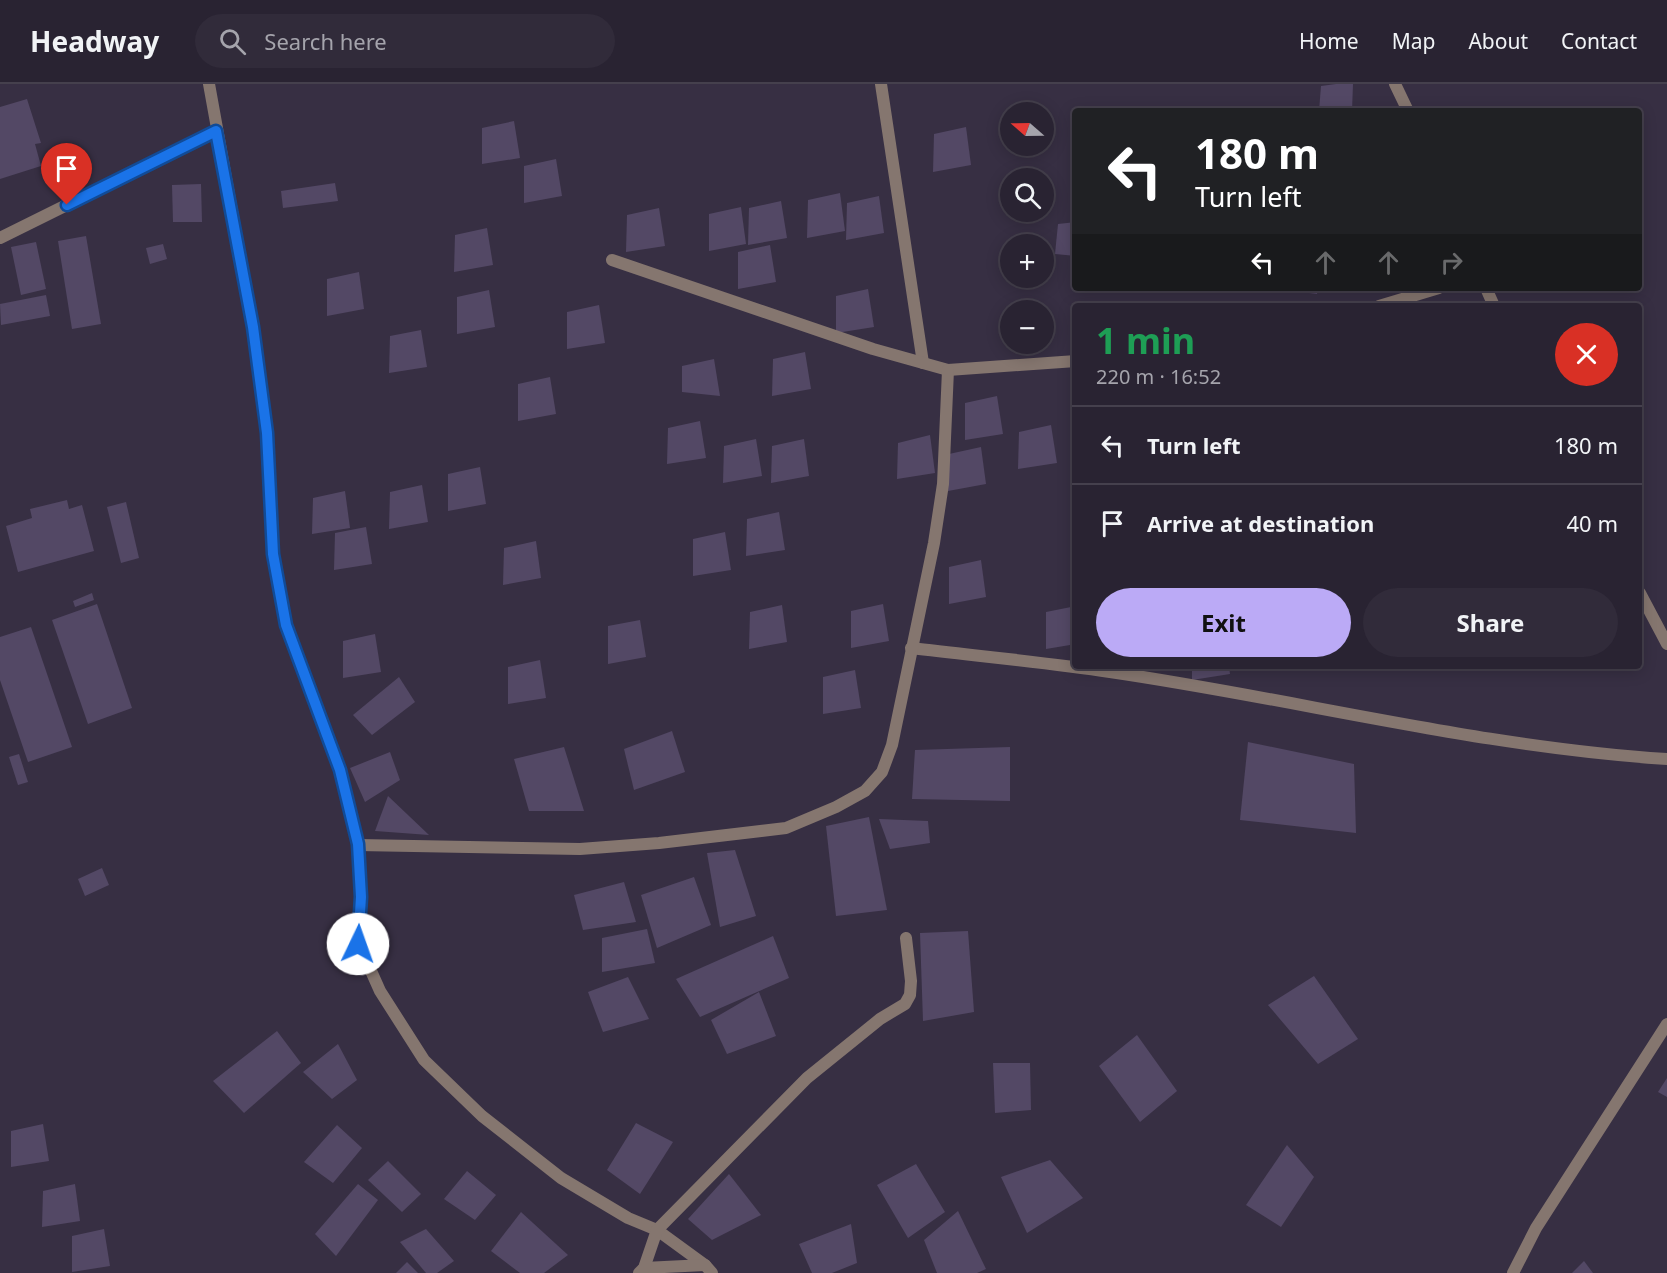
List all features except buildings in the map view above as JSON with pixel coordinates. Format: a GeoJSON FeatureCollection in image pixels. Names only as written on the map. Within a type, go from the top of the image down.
{"type":"FeatureCollection","features":[{"type":"Feature","properties":{"kind":"street"},"geometry":{"type":"LineString","coordinates":[[209,84],[253,327],[267,433],[273,554],[286,625],[340,770],[358,844],[361,897],[358,944],[380,991],[424,1060],[482,1116],[561,1178],[628,1218],[657,1230],[708,1269]]}},
{"type":"Feature","properties":{"kind":"street"},"geometry":{"type":"LineString","coordinates":[[881,84],[923,363]]}},
{"type":"Feature","properties":{"kind":"street"},"geometry":{"type":"LineString","coordinates":[[1395,84],[1407,108]]}},
{"type":"Feature","properties":{"kind":"street"},"geometry":{"type":"LineString","coordinates":[[0,237],[216,131]]}},
{"type":"Feature","properties":{"kind":"street"},"geometry":{"type":"LineString","coordinates":[[612,260],[819,332],[948,370],[1072,361]]}},
{"type":"Feature","properties":{"kind":"street"},"geometry":{"type":"LineString","coordinates":[[1389,303],[1429,291]]}},
{"type":"Feature","properties":{"kind":"street"},"geometry":{"type":"LineString","coordinates":[[358,844],[580,849],[658,843],[786,828],[865,791],[882,772],[892,745],[934,543],[943,484],[948,370]]}},
{"type":"Feature","properties":{"kind":"street"},"geometry":{"type":"LineString","coordinates":[[1642,597],[1667,644]]}},
{"type":"Feature","properties":{"kind":"street"},"geometry":{"type":"LineString","coordinates":[[911,648],[1072,667]]}},
{"type":"Feature","properties":{"kind":"street"},"geometry":{"type":"LineString","coordinates":[[1092,669],[1453,734],[1612,756],[1667,759]]}},
{"type":"Feature","properties":{"kind":"street"},"geometry":{"type":"LineString","coordinates":[[708,1269],[641,1270],[657,1230],[807,1078],[880,1018],[905,1004],[910,995],[911,981],[906,938]]}},
{"type":"Feature","properties":{"kind":"street"},"geometry":{"type":"LineString","coordinates":[[1513,1273],[1536,1228],[1667,1024]]}},
{"type":"Feature","properties":{"kind":"route"},"geometry":{"type":"LineString","coordinates":[[67,205],[216,131],[253,327],[267,433],[273,554],[286,625],[340,770],[358,844],[361,897],[358,944]]}}]}
